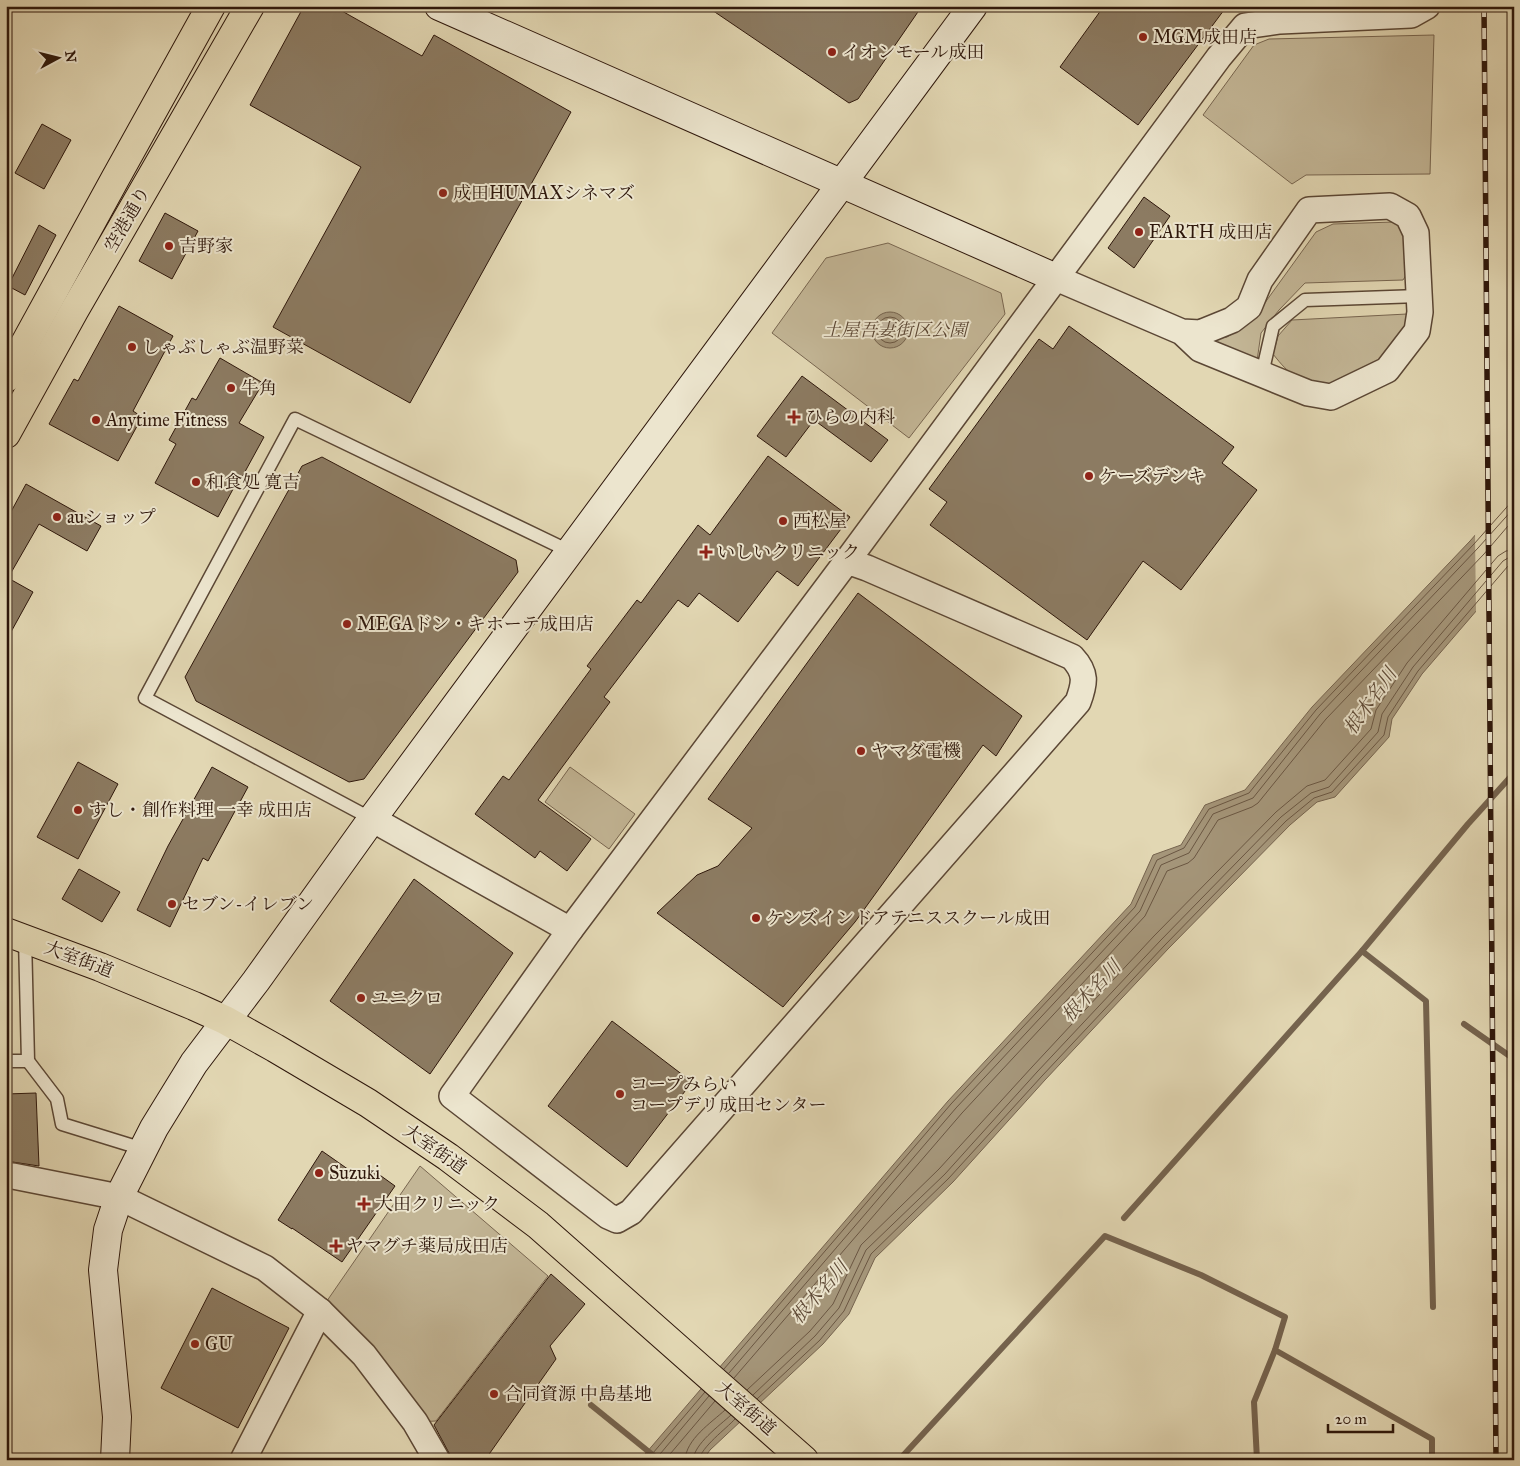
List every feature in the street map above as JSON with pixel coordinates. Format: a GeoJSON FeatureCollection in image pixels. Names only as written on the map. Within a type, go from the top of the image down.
{"type":"FeatureCollection","features":[{"type":"Feature","properties":{"kind":"main road","name":"空港通り"},"geometry":{"type":"LineString","coordinates":[[6,378],[211,6]]}},
{"type":"Feature","properties":{"kind":"main road","name":"空港通り"},"geometry":{"type":"LineString","coordinates":[[6,434],[74,311],[250,6]]}},
{"type":"Feature","properties":{"kind":"main road","name":"大室街道"},"geometry":{"type":"LineString","coordinates":[[16,935],[225,1020],[368,1103],[448,1157],[538,1226],[804,1460]]}},
{"type":"Feature","properties":{"kind":"street"},"geometry":{"type":"LineString","coordinates":[[439,6],[1182,332],[1200,349],[1308,392],[1331,397],[1387,370],[1417,331],[1420,312],[1416,233],[1408,216],[1390,206],[1309,210],[1260,280],[1249,307],[1232,320],[1200,332],[1182,332]]}},
{"type":"Feature","properties":{"kind":"street"},"geometry":{"type":"LineString","coordinates":[[115,1460],[117,1417],[103,1270],[108,1230],[119,1197],[154,1128],[194,1063],[225,1020],[256,981],[372,819],[569,551],[973,6]]}},
{"type":"Feature","properties":{"kind":"street"},"geometry":{"type":"LineString","coordinates":[[847,561],[1072,656],[1081,667],[1084,686],[1078,702],[631,1212],[617,1220],[608,1216],[452,1096],[570,930],[847,561],[1219,57],[1245,26],[1280,21],[1411,15],[1427,6]]}},
{"type":"Feature","properties":{"kind":"street"},"geometry":{"type":"LineString","coordinates":[[372,819],[570,930]]}},
{"type":"Feature","properties":{"kind":"street"},"geometry":{"type":"LineString","coordinates":[[6,1176],[119,1197],[266,1268],[320,1311],[364,1355],[415,1422],[437,1460]]}},
{"type":"Feature","properties":{"kind":"street"},"geometry":{"type":"LineString","coordinates":[[243,1460],[320,1311]]}},
{"type":"Feature","properties":{"kind":"lane"},"geometry":{"type":"LineString","coordinates":[[1262,374],[1273,326],[1305,300],[1419,296]]}},
{"type":"Feature","properties":{"kind":"lane"},"geometry":{"type":"LineString","coordinates":[[372,819],[145,698],[295,419],[569,551]]}},
{"type":"Feature","properties":{"kind":"lane"},"geometry":{"type":"LineString","coordinates":[[16,935],[28,1061],[57,1099],[62,1124],[143,1149]]}},
{"type":"Feature","properties":{"kind":"lane"},"geometry":{"type":"LineString","coordinates":[[6,1061],[28,1061]]}},
{"type":"Feature","properties":{"kind":"green space"},"geometry":{"type":"Polygon","coordinates":[[[1434,35],[1430,174],[1306,175],[1292,184],[1203,115],[1254,45],[1269,39],[1434,35]]]}},
{"type":"Feature","properties":{"kind":"green space"},"geometry":{"type":"Polygon","coordinates":[[[1394,222],[1407,230],[1408,272],[1403,280],[1305,283],[1279,310],[1261,333],[1257,361],[1210,345],[1212,338],[1227,337],[1246,325],[1259,311],[1316,232],[1333,224],[1394,222]]]}},
{"type":"Feature","properties":{"kind":"green space","name":"土屋吾妻街区公園"},"geometry":{"type":"Polygon","coordinates":[[[888,243],[1001,293],[1005,314],[909,438],[772,333],[826,258],[888,243]]]}},
{"type":"Feature","properties":{"kind":"green space"},"geometry":{"type":"Polygon","coordinates":[[[1407,314],[1407,326],[1378,362],[1325,387],[1295,376],[1273,354],[1278,336],[1292,320],[1407,314]]]}},
{"type":"Feature","properties":{"kind":"green space"},"geometry":{"type":"Polygon","coordinates":[[[570,767],[635,814],[609,849],[545,802],[570,767]]]}},
{"type":"Feature","properties":{"kind":"green space"},"geometry":{"type":"Polygon","coordinates":[[[420,1166],[548,1276],[436,1421],[415,1422],[320,1311],[420,1166]]]}},
{"type":"Feature","properties":{"kind":"water"},"geometry":{"type":"Polygon","coordinates":[[[890,312],[897,313],[903,317],[907,323],[907,337],[903,343],[897,347],[890,348],[883,347],[877,343],[873,337],[872,330],[873,323],[877,317],[883,313],[890,312]]]}},
{"type":"Feature","properties":{"kind":"water","name":"根木名川"},"geometry":{"type":"Polygon","coordinates":[[[1514,491],[1514,567],[1422,674],[1392,719],[1389,737],[1335,797],[1317,802],[1290,825],[1168,949],[1045,1080],[953,1182],[875,1258],[849,1314],[823,1344],[710,1450],[703,1460],[640,1460],[948,1101],[1131,904],[1153,855],[1181,845],[1205,805],[1245,790],[1312,707],[1470,541],[1514,491]]]}},
{"type":"Feature","properties":{"kind":"pier"},"geometry":{"type":"Polygon","coordinates":[[[1514,489],[1514,570],[1476,614],[1475,531],[1514,489]]]}},
{"type":"Feature","properties":{"kind":"building"},"geometry":{"type":"Polygon","coordinates":[[[304,6],[333,6],[422,56],[434,35],[571,112],[410,403],[273,327],[361,167],[250,105],[304,6]]]}},
{"type":"Feature","properties":{"kind":"building","name":"イオンモール成田"},"geometry":{"type":"Polygon","coordinates":[[[706,6],[922,6],[858,99],[849,103],[706,6]]]}},
{"type":"Feature","properties":{"kind":"building","name":"MGM成田店"},"geometry":{"type":"Polygon","coordinates":[[[1104,6],[1227,6],[1138,125],[1060,67],[1104,6]]]}},
{"type":"Feature","properties":{"kind":"building"},"geometry":{"type":"Polygon","coordinates":[[[42,124],[71,140],[44,189],[15,173],[42,124]]]}},
{"type":"Feature","properties":{"kind":"building","name":"EARTH 成田店"},"geometry":{"type":"Polygon","coordinates":[[[1144,197],[1170,216],[1134,268],[1108,248],[1144,197]]]}},
{"type":"Feature","properties":{"kind":"building","name":"吉野家"},"geometry":{"type":"Polygon","coordinates":[[[165,213],[198,231],[172,279],[139,261],[165,213]]]}},
{"type":"Feature","properties":{"kind":"building"},"geometry":{"type":"Polygon","coordinates":[[[39,225],[56,235],[25,295],[8,286],[39,225]]]}},
{"type":"Feature","properties":{"kind":"building"},"geometry":{"type":"Polygon","coordinates":[[[119,306],[173,336],[133,411],[142,417],[118,461],[49,424],[74,379],[78,381],[119,306]]]}},
{"type":"Feature","properties":{"kind":"building","name":"ケーズデンキ"},"geometry":{"type":"Polygon","coordinates":[[[1069,326],[1234,447],[1222,463],[1257,490],[1181,590],[1143,561],[1087,640],[930,525],[947,502],[929,489],[1039,339],[1053,349],[1069,326]]]}},
{"type":"Feature","properties":{"kind":"building"},"geometry":{"type":"Polygon","coordinates":[[[220,358],[263,383],[239,423],[264,437],[218,517],[155,483],[176,444],[169,440],[192,398],[196,400],[220,358]]]}},
{"type":"Feature","properties":{"kind":"building"},"geometry":{"type":"Polygon","coordinates":[[[802,376],[888,440],[871,462],[814,420],[786,457],[757,436],[802,376]]]}},
{"type":"Feature","properties":{"kind":"building"},"geometry":{"type":"Polygon","coordinates":[[[768,456],[850,517],[798,586],[777,571],[738,622],[699,593],[688,607],[678,600],[604,697],[610,702],[538,800],[591,839],[567,871],[540,851],[535,858],[475,814],[503,776],[509,780],[591,669],[587,666],[637,600],[641,603],[698,525],[710,535],[768,456]]]}},
{"type":"Feature","properties":{"kind":"building","name":"MEGAドン・キホーテ成田店"},"geometry":{"type":"Polygon","coordinates":[[[322,457],[516,560],[518,572],[364,779],[349,782],[196,701],[185,677],[302,466],[322,457]]]}},
{"type":"Feature","properties":{"kind":"building"},"geometry":{"type":"Polygon","coordinates":[[[26,484],[101,526],[87,551],[39,524],[8,578],[33,592],[6,641],[6,521],[26,484]]]}},
{"type":"Feature","properties":{"kind":"building","name":"ヤマダ電機"},"geometry":{"type":"Polygon","coordinates":[[[858,593],[1022,716],[996,756],[983,745],[855,922],[783,1007],[657,913],[697,875],[718,866],[752,828],[708,799],[858,593]]]}},
{"type":"Feature","properties":{"kind":"building","name":"すし・創作料理 一幸 成田店"},"geometry":{"type":"Polygon","coordinates":[[[78,762],[118,784],[78,859],[37,837],[78,762]]]}},
{"type":"Feature","properties":{"kind":"building"},"geometry":{"type":"Polygon","coordinates":[[[212,767],[248,787],[208,861],[203,858],[170,927],[137,910],[168,846],[212,767]]]}},
{"type":"Feature","properties":{"kind":"building"},"geometry":{"type":"Polygon","coordinates":[[[79,869],[120,892],[102,922],[62,899],[79,869]]]}},
{"type":"Feature","properties":{"kind":"building"},"geometry":{"type":"Polygon","coordinates":[[[414,879],[513,953],[430,1074],[330,1001],[414,879]]]}},
{"type":"Feature","properties":{"kind":"building","name":"コープみらい コープデリ成田センター"},"geometry":{"type":"Polygon","coordinates":[[[612,1021],[692,1082],[627,1167],[548,1106],[612,1021]]]}},
{"type":"Feature","properties":{"kind":"building"},"geometry":{"type":"Polygon","coordinates":[[[36,1093],[39,1166],[6,1161],[6,1094],[36,1093]]]}},
{"type":"Feature","properties":{"kind":"building"},"geometry":{"type":"Polygon","coordinates":[[[322,1151],[362,1179],[370,1168],[395,1186],[342,1262],[278,1220],[322,1151]]]}},
{"type":"Feature","properties":{"kind":"building","name":"合同資源 中島基地"},"geometry":{"type":"Polygon","coordinates":[[[551,1274],[585,1304],[550,1346],[556,1359],[485,1460],[451,1460],[434,1425],[551,1274]]]}},
{"type":"Feature","properties":{"kind":"building"},"geometry":{"type":"Polygon","coordinates":[[[212,1288],[289,1328],[238,1428],[161,1388],[212,1288]]]}},
{"type":"Feature","properties":{"kind":"waterway"},"geometry":{"type":"LineString","coordinates":[[1124,1218],[1362,951],[1468,824],[1514,773]]}},
{"type":"Feature","properties":{"kind":"waterway"},"geometry":{"type":"LineString","coordinates":[[1362,951],[1426,1001],[1433,1307]]}},
{"type":"Feature","properties":{"kind":"waterway"},"geometry":{"type":"LineString","coordinates":[[1464,1024],[1514,1059]]}},
{"type":"Feature","properties":{"kind":"waterway"},"geometry":{"type":"LineString","coordinates":[[899,1460],[1105,1236],[1201,1275],[1285,1317],[1275,1350],[1432,1439],[1432,1460]]}},
{"type":"Feature","properties":{"kind":"waterway"},"geometry":{"type":"LineString","coordinates":[[1257,1460],[1254,1402],[1275,1350]]}},
{"type":"Feature","properties":{"kind":"waterway"},"geometry":{"type":"LineString","coordinates":[[591,1405],[659,1460]]}},
{"type":"Feature","properties":{"kind":"railway"},"geometry":{"type":"LineString","coordinates":[[1484,6],[1496,1460]]}},
{"type":"Feature","properties":{"kind":"railway"},"geometry":{"type":"LineString","coordinates":[[1513,1460],[1514,1432]]}},
{"type":"Feature","properties":{"kind":"place","name":"MGM成田店"},"geometry":{"type":"Point","coordinates":[1143,37]}},
{"type":"Feature","properties":{"kind":"place","name":"イオンモール成田"},"geometry":{"type":"Point","coordinates":[832,52]}},
{"type":"Feature","properties":{"kind":"place","name":"成田HUMAXシネマズ"},"geometry":{"type":"Point","coordinates":[443,193]}},
{"type":"Feature","properties":{"kind":"place","name":"EARTH 成田店"},"geometry":{"type":"Point","coordinates":[1139,232]}},
{"type":"Feature","properties":{"kind":"place","name":"吉野家"},"geometry":{"type":"Point","coordinates":[169,246]}},
{"type":"Feature","properties":{"kind":"place","name":"しゃぶしゃぶ温野菜"},"geometry":{"type":"Point","coordinates":[132,347]}},
{"type":"Feature","properties":{"kind":"place","name":"牛角"},"geometry":{"type":"Point","coordinates":[231,388]}},
{"type":"Feature","properties":{"kind":"place","name":"ひらの内科"},"geometry":{"type":"Point","coordinates":[794,417]}},
{"type":"Feature","properties":{"kind":"place","name":"Anytime Fitness"},"geometry":{"type":"Point","coordinates":[96,420]}},
{"type":"Feature","properties":{"kind":"place","name":"ケーズデンキ"},"geometry":{"type":"Point","coordinates":[1089,476]}},
{"type":"Feature","properties":{"kind":"place","name":"和食処 寛吉"},"geometry":{"type":"Point","coordinates":[196,482]}},
{"type":"Feature","properties":{"kind":"place","name":"auショップ"},"geometry":{"type":"Point","coordinates":[57,517]}},
{"type":"Feature","properties":{"kind":"place","name":"西松屋"},"geometry":{"type":"Point","coordinates":[783,521]}},
{"type":"Feature","properties":{"kind":"place","name":"いしいクリニック"},"geometry":{"type":"Point","coordinates":[706,552]}},
{"type":"Feature","properties":{"kind":"place","name":"MEGAドン・キホーテ成田店"},"geometry":{"type":"Point","coordinates":[347,624]}},
{"type":"Feature","properties":{"kind":"place","name":"ヤマダ電機"},"geometry":{"type":"Point","coordinates":[861,751]}},
{"type":"Feature","properties":{"kind":"place","name":"すし・創作料理 一幸 成田店"},"geometry":{"type":"Point","coordinates":[78,810]}},
{"type":"Feature","properties":{"kind":"place","name":"セブン-イレブン"},"geometry":{"type":"Point","coordinates":[172,904]}},
{"type":"Feature","properties":{"kind":"place","name":"ケンズインドアテニススクール成田"},"geometry":{"type":"Point","coordinates":[756,918]}},
{"type":"Feature","properties":{"kind":"place","name":"ユニクロ"},"geometry":{"type":"Point","coordinates":[361,998]}},
{"type":"Feature","properties":{"kind":"place","name":"コープみらい コープデリ成田センター"},"geometry":{"type":"Point","coordinates":[620,1094]}},
{"type":"Feature","properties":{"kind":"place","name":"Suzuki"},"geometry":{"type":"Point","coordinates":[319,1173]}},
{"type":"Feature","properties":{"kind":"place","name":"大田クリニック"},"geometry":{"type":"Point","coordinates":[364,1204]}},
{"type":"Feature","properties":{"kind":"place","name":"ヤマグチ薬局成田店"},"geometry":{"type":"Point","coordinates":[336,1246]}},
{"type":"Feature","properties":{"kind":"place","name":"GU"},"geometry":{"type":"Point","coordinates":[195,1344]}},
{"type":"Feature","properties":{"kind":"place","name":"合同資源 中島基地"},"geometry":{"type":"Point","coordinates":[494,1394]}}]}
